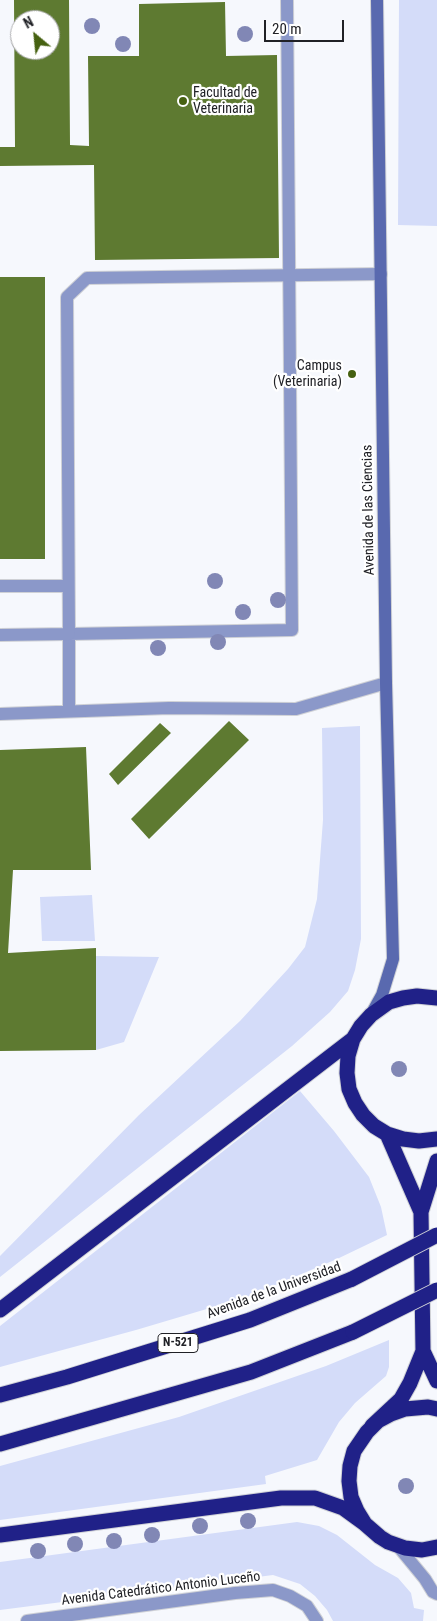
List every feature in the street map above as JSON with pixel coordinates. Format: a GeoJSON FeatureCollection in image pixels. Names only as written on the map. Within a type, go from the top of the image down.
{"type":"FeatureCollection","features":[{"type":"Feature","properties":{"kind":"highway"},"geometry":{"type":"LineString","coordinates":[[437,998],[417,996],[396,1000],[382,1006],[360,1026],[353,1039],[347,1064],[348,1081],[352,1096],[363,1115],[374,1126],[387,1134],[411,1141],[437,1139]]}},
{"type":"Feature","properties":{"kind":"highway"},"geometry":{"type":"LineString","coordinates":[[0,1310],[353,1039]]}},
{"type":"Feature","properties":{"kind":"highway"},"geometry":{"type":"LineString","coordinates":[[387,1134],[421,1212]]}},
{"type":"Feature","properties":{"kind":"highway"},"geometry":{"type":"LineString","coordinates":[[365,1524],[354,1504],[349,1474],[354,1451],[372,1426],[401,1399],[410,1383],[423,1351],[421,1212],[437,1161]]}},
{"type":"Feature","properties":{"kind":"highway","name":"Avenida de la Universidad"},"geometry":{"type":"LineString","coordinates":[[0,1395],[67,1378],[250,1320],[352,1280],[437,1235]]}},
{"type":"Feature","properties":{"kind":"highway"},"geometry":{"type":"LineString","coordinates":[[0,1444],[251,1372],[353,1332],[437,1290]]}},
{"type":"Feature","properties":{"kind":"highway"},"geometry":{"type":"LineString","coordinates":[[423,1351],[437,1381]]}},
{"type":"Feature","properties":{"kind":"highway"},"geometry":{"type":"LineString","coordinates":[[372,1426],[391,1414],[405,1409],[420,1407],[437,1409]]}},
{"type":"Feature","properties":{"kind":"highway"},"geometry":{"type":"LineString","coordinates":[[0,1535],[281,1498],[315,1498],[343,1508],[380,1537],[397,1546],[422,1550],[437,1547]]}},
{"type":"Feature","properties":{"kind":"main road","name":"Avenida de las Ciencias"},"geometry":{"type":"LineString","coordinates":[[371,1015],[382,994],[393,959],[386,682],[377,0]]}},
{"type":"Feature","properties":{"kind":"street"},"geometry":{"type":"LineString","coordinates":[[0,635],[292,630],[286,0]]}},
{"type":"Feature","properties":{"kind":"street"},"geometry":{"type":"LineString","coordinates":[[69,711],[67,297],[87,278],[381,274]]}},
{"type":"Feature","properties":{"kind":"street"},"geometry":{"type":"LineString","coordinates":[[0,586],[68,586]]}},
{"type":"Feature","properties":{"kind":"street"},"geometry":{"type":"LineString","coordinates":[[0,714],[169,708],[296,709],[386,682]]}},
{"type":"Feature","properties":{"kind":"street"},"geometry":{"type":"LineString","coordinates":[[397,1546],[425,1579],[433,1592],[437,1594]]}},
{"type":"Feature","properties":{"kind":"street","name":"Avenida Catedrático Antonio Luceño"},"geometry":{"type":"LineString","coordinates":[[27,1621],[235,1593],[273,1590],[290,1596],[307,1606],[317,1621]]}},
{"type":"Feature","properties":{"kind":"shaded area"},"geometry":{"type":"Polygon","coordinates":[[[399,0],[437,0],[437,226],[398,225],[399,0]]]}},
{"type":"Feature","properties":{"kind":"shaded area"},"geometry":{"type":"Polygon","coordinates":[[[360,726],[361,939],[355,970],[348,991],[330,1012],[292,1046],[0,1277],[0,1256],[139,1115],[240,1021],[288,969],[305,947],[317,899],[323,820],[322,728],[360,726]]]}},
{"type":"Feature","properties":{"kind":"shaded area"},"geometry":{"type":"Polygon","coordinates":[[[92,895],[95,941],[42,941],[40,897],[92,895]]]}},
{"type":"Feature","properties":{"kind":"shaded area"},"geometry":{"type":"Polygon","coordinates":[[[96,956],[159,957],[124,1042],[96,1050],[96,956]]]}},
{"type":"Feature","properties":{"kind":"shaded area"},"geometry":{"type":"Polygon","coordinates":[[[300,1091],[369,1177],[381,1207],[387,1235],[337,1259],[247,1297],[0,1367],[0,1326],[300,1091]]]}},
{"type":"Feature","properties":{"kind":"shaded area"},"geometry":{"type":"Polygon","coordinates":[[[389,1340],[389,1367],[386,1376],[355,1403],[339,1422],[317,1460],[265,1476],[266,1484],[0,1520],[0,1466],[179,1417],[326,1366],[389,1340]]]}},
{"type":"Feature","properties":{"kind":"shaded area"},"geometry":{"type":"Polygon","coordinates":[[[297,1522],[319,1526],[337,1535],[375,1565],[398,1578],[411,1593],[414,1608],[424,1610],[423,1621],[333,1621],[327,1610],[315,1596],[300,1584],[273,1575],[0,1610],[0,1562],[297,1522]]]}},
{"type":"Feature","properties":{"kind":"building","name":"Facultad de Veterinaria"},"geometry":{"type":"Polygon","coordinates":[[[14,0],[69,0],[70,145],[89,146],[88,56],[139,56],[139,4],[225,2],[226,56],[277,55],[279,258],[95,260],[94,165],[0,166],[0,147],[15,147],[14,60],[60,60],[60,10],[14,10],[14,0]]]}},
{"type":"Feature","properties":{"kind":"building"},"geometry":{"type":"Polygon","coordinates":[[[0,277],[45,277],[45,559],[0,559],[0,277]]]}},
{"type":"Feature","properties":{"kind":"building"},"geometry":{"type":"Polygon","coordinates":[[[229,721],[249,740],[149,839],[131,819],[229,721]]]}},
{"type":"Feature","properties":{"kind":"building"},"geometry":{"type":"Polygon","coordinates":[[[160,723],[171,733],[118,785],[109,774],[160,723]]]}},
{"type":"Feature","properties":{"kind":"building"},"geometry":{"type":"Polygon","coordinates":[[[86,747],[91,870],[13,870],[8,953],[96,948],[96,1050],[0,1051],[0,750],[86,747]]]}},
{"type":"Feature","properties":{"kind":"place","name":"Facultad de Veterinaria"},"geometry":{"type":"Point","coordinates":[183,101]}},
{"type":"Feature","properties":{"kind":"place","name":"Campus (Veterinaria)"},"geometry":{"type":"Point","coordinates":[352,374]}}]}
